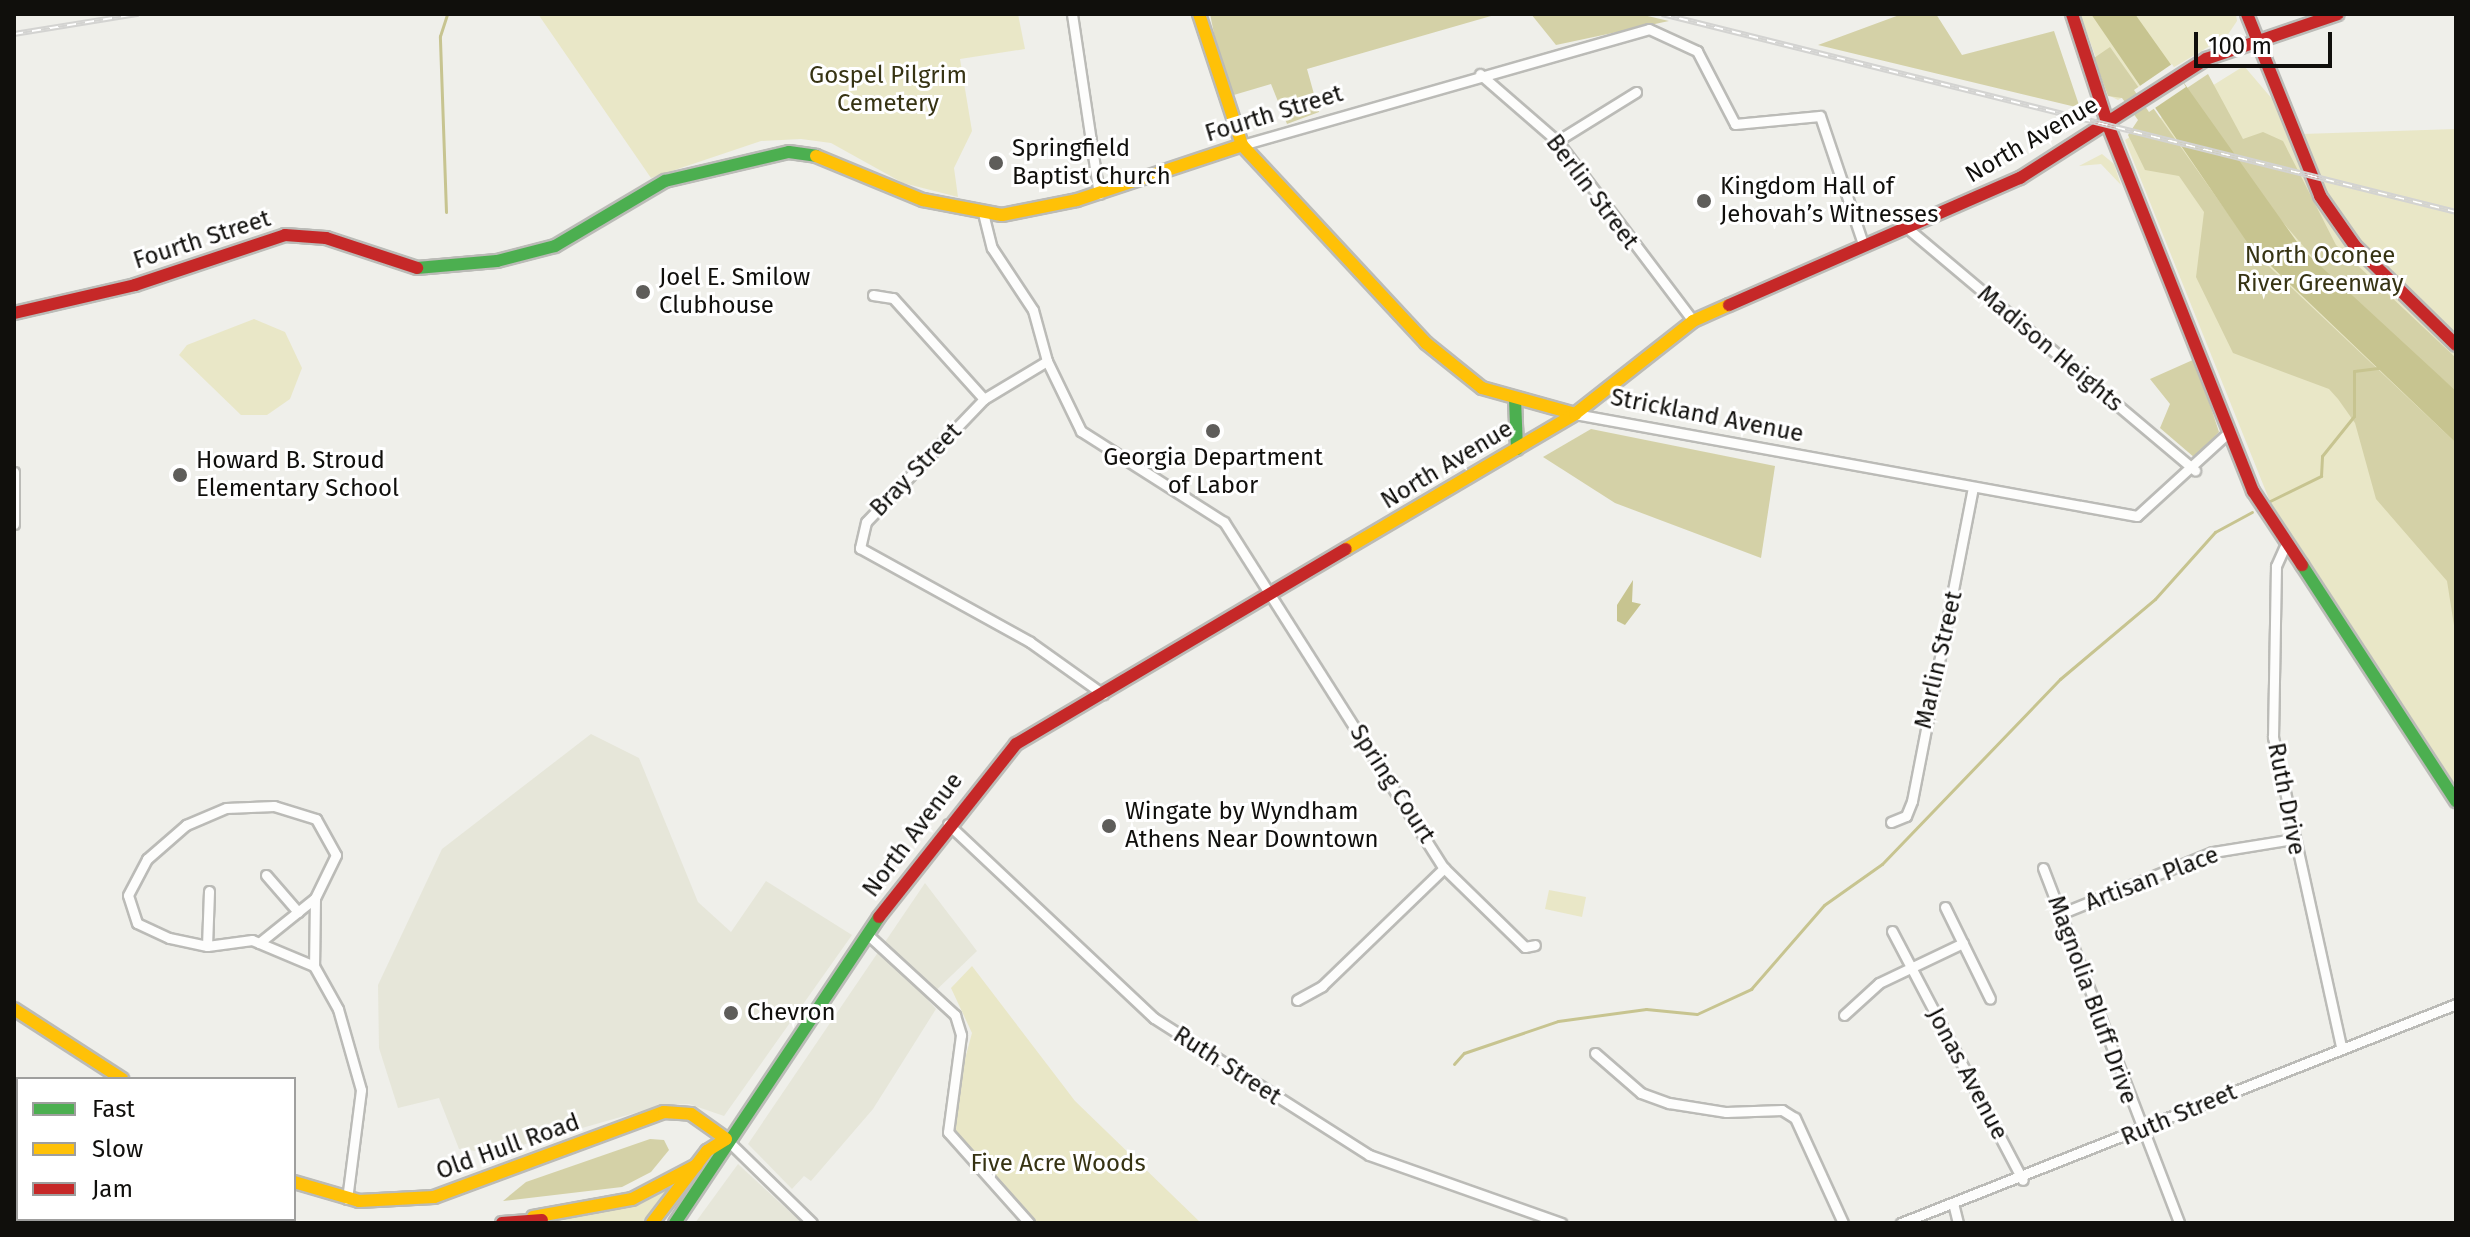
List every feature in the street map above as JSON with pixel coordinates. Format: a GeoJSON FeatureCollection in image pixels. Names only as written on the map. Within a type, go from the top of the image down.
{"type":"FeatureCollection","features":[{"type":"Feature","properties":{"kind":"main road"},"geometry":{"type":"LineString","coordinates":[[1199,14],[1242,145]]}},
{"type":"Feature","properties":{"kind":"main road"},"geometry":{"type":"LineString","coordinates":[[2072,14],[2108,125],[2230,431],[2284,548],[2456,801]]}},
{"type":"Feature","properties":{"kind":"main road"},"geometry":{"type":"LineString","coordinates":[[2247,14],[2320,196],[2355,246],[2456,345]]}},
{"type":"Feature","properties":{"kind":"main road","name":"North Avenue"},"geometry":{"type":"LineString","coordinates":[[652,1223],[697,1165],[726,1139],[867,934],[948,824],[1016,744],[1274,595],[1575,414],[1693,321],[1863,244],[2020,178],[2108,125],[2206,59],[2255,39],[2338,14]]}},
{"type":"Feature","properties":{"kind":"main road","name":"Fourth Street"},"geometry":{"type":"LineString","coordinates":[[14,313],[135,285],[285,235],[326,238],[414,268],[497,261],[555,246],[665,181],[789,152],[829,158],[909,195],[983,213],[1099,194],[1242,145]]}},
{"type":"Feature","properties":{"kind":"main road","name":"Strickland Avenue"},"geometry":{"type":"LineString","coordinates":[[1242,145],[1443,361],[1482,388],[1575,414]]}},
{"type":"Feature","properties":{"kind":"main road"},"geometry":{"type":"LineString","coordinates":[[1515,399],[1521,416],[1517,449]]}},
{"type":"Feature","properties":{"kind":"main road"},"geometry":{"type":"LineString","coordinates":[[14,1009],[119,1077]]}},
{"type":"Feature","properties":{"kind":"main road","name":"Old Hull Road"},"geometry":{"type":"LineString","coordinates":[[296,1183],[347,1199],[445,1195],[664,1112],[691,1114],[726,1139]]}},
{"type":"Feature","properties":{"kind":"main road","name":"North Avenue"},"geometry":{"type":"LineString","coordinates":[[675,1223],[722,1159],[726,1139]]}},
{"type":"Feature","properties":{"kind":"main road"},"geometry":{"type":"LineString","coordinates":[[502,1223],[632,1199],[697,1165]]}},
{"type":"Feature","properties":{"kind":"main road"},"geometry":{"type":"LineString","coordinates":[[533,1217],[551,1223]]}},
{"type":"Feature","properties":{"kind":"street"},"geometry":{"type":"LineString","coordinates":[[1072,14],[1099,194]]}},
{"type":"Feature","properties":{"kind":"street","name":"Fourth Street"},"geometry":{"type":"LineString","coordinates":[[1242,145],[1635,30],[1669,35],[1697,51],[1735,124],[1820,116],[1863,244]]}},
{"type":"Feature","properties":{"kind":"street","name":"Berlin Street"},"geometry":{"type":"LineString","coordinates":[[1480,74],[1557,141],[1693,321]]}},
{"type":"Feature","properties":{"kind":"street"},"geometry":{"type":"LineString","coordinates":[[1557,141],[1636,92]]}},
{"type":"Feature","properties":{"kind":"street"},"geometry":{"type":"LineString","coordinates":[[983,213],[992,248],[1037,321],[1047,361]]}},
{"type":"Feature","properties":{"kind":"street","name":"Madison Heights"},"geometry":{"type":"LineString","coordinates":[[1906,227],[2195,470]]}},
{"type":"Feature","properties":{"kind":"street"},"geometry":{"type":"LineString","coordinates":[[873,295],[893,298],[984,399]]}},
{"type":"Feature","properties":{"kind":"street","name":"Bray Street"},"geometry":{"type":"LineString","coordinates":[[1047,361],[984,399],[866,522],[860,548],[1030,642],[1103,694]]}},
{"type":"Feature","properties":{"kind":"street","name":"Spring Court"},"geometry":{"type":"LineString","coordinates":[[1047,361],[1081,431],[1105,453],[1217,514],[1274,595],[1444,868],[1525,947],[1535,945]]}},
{"type":"Feature","properties":{"kind":"street","name":"Strickland Avenue"},"geometry":{"type":"LineString","coordinates":[[1575,414],[2137,516],[2195,470],[2230,431]]}},
{"type":"Feature","properties":{"kind":"street"},"geometry":{"type":"LineString","coordinates":[[14,472],[20,505],[14,524]]}},
{"type":"Feature","properties":{"kind":"street","name":"Marlin Street"},"geometry":{"type":"LineString","coordinates":[[1891,822],[1906,816],[1912,801],[1973,488]]}},
{"type":"Feature","properties":{"kind":"street","name":"Ruth Drive"},"geometry":{"type":"LineString","coordinates":[[2284,548],[2276,566],[2273,737],[2341,1047]]}},
{"type":"Feature","properties":{"kind":"street"},"geometry":{"type":"LineString","coordinates":[[259,943],[315,898],[336,855],[316,819],[274,806],[226,808],[186,825],[147,859],[128,895],[137,923],[207,946],[259,943],[314,966]]}},
{"type":"Feature","properties":{"kind":"street","name":"Ruth Street"},"geometry":{"type":"LineString","coordinates":[[948,824],[1179,1035],[1369,1155],[1561,1223]]}},
{"type":"Feature","properties":{"kind":"street","name":"Artisan Place"},"geometry":{"type":"LineString","coordinates":[[2060,914],[2213,852],[2293,839]]}},
{"type":"Feature","properties":{"kind":"street"},"geometry":{"type":"LineString","coordinates":[[1297,1000],[1322,986],[1444,868]]}},
{"type":"Feature","properties":{"kind":"street","name":"Magnolia Bluff Drive"},"geometry":{"type":"LineString","coordinates":[[2043,868],[2140,1131],[2179,1223]]}},
{"type":"Feature","properties":{"kind":"street"},"geometry":{"type":"LineString","coordinates":[[266,875],[298,912]]}},
{"type":"Feature","properties":{"kind":"street"},"geometry":{"type":"LineString","coordinates":[[207,946],[209,891]]}},
{"type":"Feature","properties":{"kind":"street"},"geometry":{"type":"LineString","coordinates":[[315,898],[314,966],[338,1009],[361,1090],[347,1199]]}},
{"type":"Feature","properties":{"kind":"street"},"geometry":{"type":"LineString","coordinates":[[1945,907],[1990,999]]}},
{"type":"Feature","properties":{"kind":"street","name":"Jonas Avenue"},"geometry":{"type":"LineString","coordinates":[[1892,931],[2023,1180]]}},
{"type":"Feature","properties":{"kind":"street"},"geometry":{"type":"LineString","coordinates":[[867,934],[955,1015],[961,1035],[948,1132],[1029,1223]]}},
{"type":"Feature","properties":{"kind":"street"},"geometry":{"type":"LineString","coordinates":[[1844,1015],[1879,983],[1963,943]]}},
{"type":"Feature","properties":{"kind":"street","name":"Ruth Street"},"geometry":{"type":"LineString","coordinates":[[1901,1223],[1954,1207],[2023,1180],[2341,1047],[2456,1004]]}},
{"type":"Feature","properties":{"kind":"street"},"geometry":{"type":"LineString","coordinates":[[1595,1053],[1641,1093],[1669,1103],[1726,1112],[1782,1110],[1795,1118],[1843,1223]]}},
{"type":"Feature","properties":{"kind":"street"},"geometry":{"type":"LineString","coordinates":[[726,1139],[812,1223]]}},
{"type":"Feature","properties":{"kind":"street"},"geometry":{"type":"LineString","coordinates":[[1954,1207],[1958,1223]]}},
{"type":"Feature","properties":{"kind":"shaded area"},"geometry":{"type":"Polygon","coordinates":[[[1210,14],[1498,14],[1307,69],[1319,112],[1287,124],[1271,84],[1227,97],[1210,14]]]}},
{"type":"Feature","properties":{"kind":"shaded area"},"geometry":{"type":"Polygon","coordinates":[[[1531,14],[1639,14],[1669,21],[1556,45],[1531,14]]]}},
{"type":"Feature","properties":{"kind":"shaded area"},"geometry":{"type":"Polygon","coordinates":[[[1902,14],[1936,14],[1962,55],[2054,31],[2080,108],[1818,45],[1902,14]]]}},
{"type":"Feature","properties":{"kind":"shaded area"},"geometry":{"type":"Polygon","coordinates":[[[2091,14],[2135,14],[2302,249],[2456,391],[2456,443],[2249,245],[2091,14]]]}},
{"type":"Feature","properties":{"kind":"shaded area"},"geometry":{"type":"Polygon","coordinates":[[[2110,47],[2258,256],[2456,443],[2456,638],[2447,581],[2376,499],[2355,423],[2338,399],[2329,389],[2233,353],[2196,277],[2204,212],[2179,176],[2145,170],[2128,135],[2138,120],[2122,98],[2108,96],[2094,58],[2110,47]]]}},
{"type":"Feature","properties":{"kind":"shaded area"},"geometry":{"type":"Polygon","coordinates":[[[2208,74],[2243,139],[2263,132],[2283,141],[2336,245],[2456,358],[2456,391],[2340,289],[2250,184],[2184,90],[2208,74]]]}},
{"type":"Feature","properties":{"kind":"shaded area"},"geometry":{"type":"Polygon","coordinates":[[[2195,359],[2219,432],[2195,458],[2160,428],[2170,404],[2150,379],[2195,359]]]}},
{"type":"Feature","properties":{"kind":"shaded area"},"geometry":{"type":"Polygon","coordinates":[[[1591,429],[1775,466],[1761,558],[1615,503],[1543,457],[1591,429]]]}},
{"type":"Feature","properties":{"kind":"shaded area"},"geometry":{"type":"Polygon","coordinates":[[[1633,580],[1632,602],[1641,604],[1625,625],[1617,621],[1617,605],[1633,580]]]}},
{"type":"Feature","properties":{"kind":"shaded area"},"geometry":{"type":"Polygon","coordinates":[[[591,734],[639,758],[698,902],[731,932],[766,881],[852,935],[724,1116],[689,1104],[663,1105],[494,1153],[459,1149],[439,1098],[398,1108],[379,1048],[378,985],[442,849],[591,734]]]}},
{"type":"Feature","properties":{"kind":"shaded area"},"geometry":{"type":"Polygon","coordinates":[[[925,883],[977,951],[927,999],[936,1009],[873,1109],[811,1181],[804,1176],[792,1189],[748,1144],[925,883]]]}},
{"type":"Feature","properties":{"kind":"shaded area"},"geometry":{"type":"Polygon","coordinates":[[[650,1139],[664,1140],[669,1150],[651,1172],[622,1187],[503,1201],[526,1182],[650,1139]]]}},
{"type":"Feature","properties":{"kind":"shaded area"},"geometry":{"type":"Polygon","coordinates":[[[738,1164],[802,1223],[695,1223],[738,1164]]]}},
{"type":"Feature","properties":{"kind":"green space","name":"Gospel Pilgrim Cemetery"},"geometry":{"type":"Polygon","coordinates":[[[538,14],[1018,14],[1025,49],[960,59],[972,131],[954,168],[958,197],[903,183],[831,143],[801,139],[761,141],[651,178],[538,14]]]}},
{"type":"Feature","properties":{"kind":"green space"},"geometry":{"type":"Polygon","coordinates":[[[2080,14],[2236,14],[2237,21],[2227,36],[2118,100],[2110,96],[2080,14]]]}},
{"type":"Feature","properties":{"kind":"green space","name":"North Oconee River Greenway"},"geometry":{"type":"Polygon","coordinates":[[[2244,66],[2302,134],[2456,129],[2456,787],[2283,534],[2125,140],[2244,66]]]}},
{"type":"Feature","properties":{"kind":"green space"},"geometry":{"type":"Polygon","coordinates":[[[2102,154],[2114,164],[2121,185],[2101,164],[2079,166],[2102,154]]]}},
{"type":"Feature","properties":{"kind":"green space"},"geometry":{"type":"Polygon","coordinates":[[[254,319],[285,332],[302,368],[290,399],[267,415],[241,415],[179,355],[187,345],[254,319]]]}},
{"type":"Feature","properties":{"kind":"green space"},"geometry":{"type":"Polygon","coordinates":[[[1549,890],[1586,897],[1582,917],[1545,909],[1549,890]]]}},
{"type":"Feature","properties":{"kind":"green space","name":"Five Acre Woods"},"geometry":{"type":"Polygon","coordinates":[[[972,966],[1075,1101],[1201,1223],[1035,1223],[959,1138],[949,1118],[972,1033],[951,988],[972,966]]]}},
{"type":"Feature","properties":{"kind":"green space"},"geometry":{"type":"Polygon","coordinates":[[[668,1189],[647,1223],[554,1220],[668,1189]]]}},
{"type":"Feature","properties":{"kind":"pier"},"geometry":{"type":"Polygon","coordinates":[[[2172,64],[2186,87],[2149,112],[2134,90],[2172,64]]]}},
{"type":"Feature","properties":{"kind":"waterway"},"geometry":{"type":"LineString","coordinates":[[446,212],[440,36],[447,14]]}},
{"type":"Feature","properties":{"kind":"waterway"},"geometry":{"type":"LineString","coordinates":[[2270,501],[2321,476],[2322,456],[2354,416],[2354,371],[2380,368]]}},
{"type":"Feature","properties":{"kind":"waterway"},"geometry":{"type":"LineString","coordinates":[[1454,1064],[1464,1053],[1558,1021],[1646,1009],[1697,1014],[1751,989],[1824,905],[1882,864],[2060,679],[2155,599],[2215,532],[2252,512]]}},
{"type":"Feature","properties":{"kind":"railway"},"geometry":{"type":"LineString","coordinates":[[14,34],[138,14]]}},
{"type":"Feature","properties":{"kind":"railway"},"geometry":{"type":"LineString","coordinates":[[1662,14],[2456,212]]}},
{"type":"Feature","properties":{"kind":"traffic: fast"},"geometry":{"type":"LineString","coordinates":[[417,268],[497,261],[555,246],[665,181],[789,152],[816,156]]}},
{"type":"Feature","properties":{"kind":"traffic: fast"},"geometry":{"type":"LineString","coordinates":[[1515,399],[1517,449]]}},
{"type":"Feature","properties":{"kind":"traffic: fast"},"geometry":{"type":"LineString","coordinates":[[2302,565],[2456,801]]}},
{"type":"Feature","properties":{"kind":"traffic: fast"},"geometry":{"type":"LineString","coordinates":[[675,1223],[879,917]]}},
{"type":"Feature","properties":{"kind":"traffic: fast"},"geometry":{"type":"LineString","coordinates":[[26,1221],[31,1223]]}},
{"type":"Feature","properties":{"kind":"traffic: fast"},"geometry":{"type":"LineString","coordinates":[[92,1221],[99,1223]]}},
{"type":"Feature","properties":{"kind":"traffic: slow"},"geometry":{"type":"LineString","coordinates":[[1199,14],[1242,145],[1426,343],[1482,388],[1575,414]]}},
{"type":"Feature","properties":{"kind":"traffic: slow"},"geometry":{"type":"LineString","coordinates":[[816,156],[923,200],[1002,215],[1077,200],[1242,145]]}},
{"type":"Feature","properties":{"kind":"traffic: slow"},"geometry":{"type":"LineString","coordinates":[[1346,549],[1575,414],[1693,321],[1729,305]]}},
{"type":"Feature","properties":{"kind":"traffic: slow"},"geometry":{"type":"LineString","coordinates":[[14,1009],[119,1077]]}},
{"type":"Feature","properties":{"kind":"traffic: slow"},"geometry":{"type":"LineString","coordinates":[[296,1183],[359,1201],[434,1197],[664,1112],[691,1114],[726,1139]]}},
{"type":"Feature","properties":{"kind":"traffic: slow"},"geometry":{"type":"LineString","coordinates":[[652,1223],[707,1151],[726,1139]]}},
{"type":"Feature","properties":{"kind":"traffic: slow"},"geometry":{"type":"LineString","coordinates":[[533,1217],[632,1199],[697,1165]]}},
{"type":"Feature","properties":{"kind":"traffic: jam"},"geometry":{"type":"LineString","coordinates":[[2072,14],[2108,125],[2253,491],[2302,565]]}},
{"type":"Feature","properties":{"kind":"traffic: jam"},"geometry":{"type":"LineString","coordinates":[[2247,14],[2320,196],[2355,246],[2456,345]]}},
{"type":"Feature","properties":{"kind":"traffic: jam"},"geometry":{"type":"LineString","coordinates":[[1729,305],[2020,178],[2206,59],[2338,14]]}},
{"type":"Feature","properties":{"kind":"traffic: jam"},"geometry":{"type":"LineString","coordinates":[[14,313],[135,285],[285,235],[326,238],[417,268]]}},
{"type":"Feature","properties":{"kind":"traffic: jam"},"geometry":{"type":"LineString","coordinates":[[879,917],[1016,744],[1346,549]]}},
{"type":"Feature","properties":{"kind":"traffic: jam"},"geometry":{"type":"LineString","coordinates":[[502,1223],[542,1220]]}},
{"type":"Feature","properties":{"kind":"place","name":"Springfield Baptist Church"},"geometry":{"type":"Point","coordinates":[996,163]}},
{"type":"Feature","properties":{"kind":"place","name":"Kingdom Hall of Jehovah’s Witnesses"},"geometry":{"type":"Point","coordinates":[1704,201]}},
{"type":"Feature","properties":{"kind":"place","name":"Joel E. Smilow Clubhouse"},"geometry":{"type":"Point","coordinates":[643,292]}},
{"type":"Feature","properties":{"kind":"place","name":"Georgia Department of Labor"},"geometry":{"type":"Point","coordinates":[1213,431]}},
{"type":"Feature","properties":{"kind":"place","name":"Howard B. Stroud Elementary School"},"geometry":{"type":"Point","coordinates":[180,475]}},
{"type":"Feature","properties":{"kind":"place","name":"Wingate by Wyndham Athens Near Downtown"},"geometry":{"type":"Point","coordinates":[1109,826]}},
{"type":"Feature","properties":{"kind":"place","name":"Chevron"},"geometry":{"type":"Point","coordinates":[731,1013]}}]}
